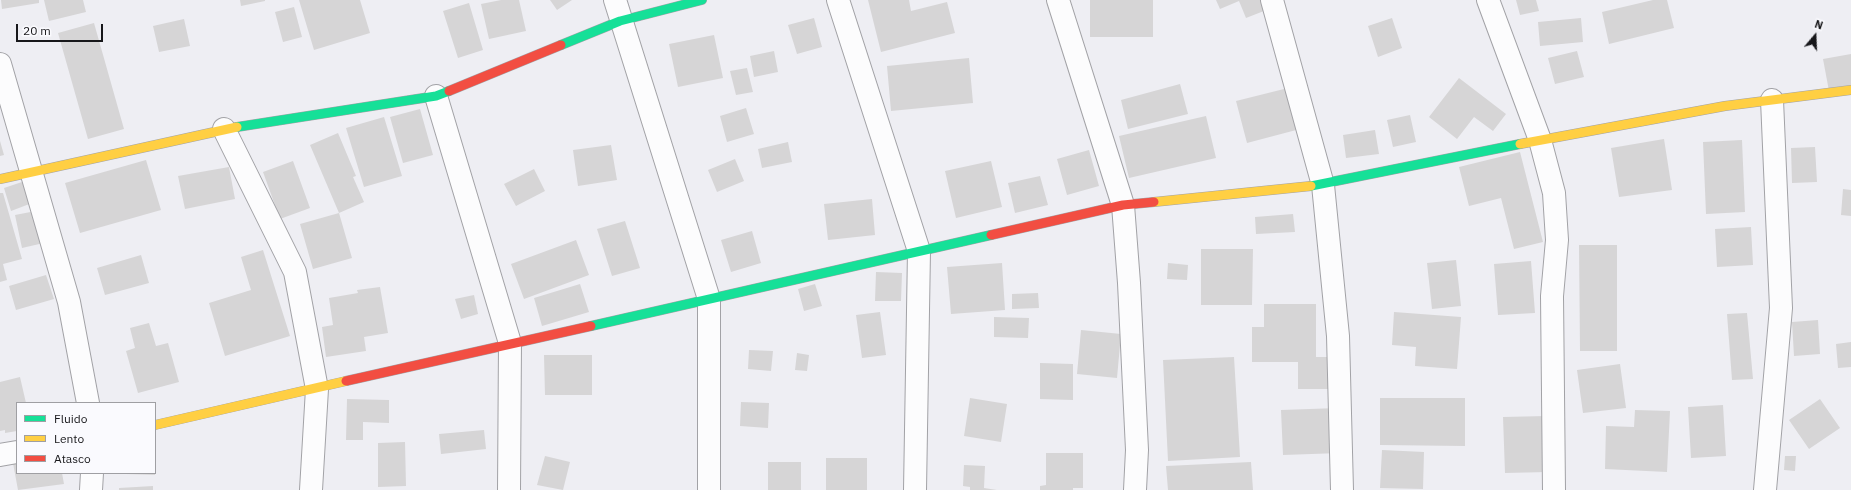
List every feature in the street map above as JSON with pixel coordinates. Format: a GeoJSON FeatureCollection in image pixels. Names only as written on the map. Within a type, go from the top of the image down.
{"type":"FeatureCollection","features":[{"type":"Feature","properties":{"kind":"street"},"geometry":{"type":"LineString","coordinates":[[615,0],[620,22],[710,299],[709,490]]}},
{"type":"Feature","properties":{"kind":"street"},"geometry":{"type":"LineString","coordinates":[[0,179],[224,129],[436,96],[620,22],[702,0]]}},
{"type":"Feature","properties":{"kind":"street"},"geometry":{"type":"LineString","coordinates":[[838,0],[919,251],[915,490]]}},
{"type":"Feature","properties":{"kind":"street"},"geometry":{"type":"LineString","coordinates":[[1058,0],[1123,205],[1129,283],[1137,450],[1135,490]]}},
{"type":"Feature","properties":{"kind":"street"},"geometry":{"type":"LineString","coordinates":[[1272,0],[1323,185],[1338,336],[1342,490]]}},
{"type":"Feature","properties":{"kind":"street"},"geometry":{"type":"LineString","coordinates":[[1488,0],[1540,140],[1554,193],[1557,240],[1552,296],[1554,490]]}},
{"type":"Feature","properties":{"kind":"street"},"geometry":{"type":"LineString","coordinates":[[0,64],[69,302],[88,402]]}},
{"type":"Feature","properties":{"kind":"street"},"geometry":{"type":"LineString","coordinates":[[156,425],[510,343],[1123,205],[1323,185],[1540,140],[1725,106],[1851,90]]}},
{"type":"Feature","properties":{"kind":"street"},"geometry":{"type":"LineString","coordinates":[[436,96],[510,343],[508,490]]}},
{"type":"Feature","properties":{"kind":"street"},"geometry":{"type":"LineString","coordinates":[[1765,490],[1781,308],[1772,100]]}},
{"type":"Feature","properties":{"kind":"street"},"geometry":{"type":"LineString","coordinates":[[224,129],[295,272],[317,388],[311,490]]}},
{"type":"Feature","properties":{"kind":"street"},"geometry":{"type":"LineString","coordinates":[[0,455],[16,452]]}},
{"type":"Feature","properties":{"kind":"street"},"geometry":{"type":"LineString","coordinates":[[91,490],[92,474]]}},
{"type":"Feature","properties":{"kind":"building"},"geometry":{"type":"Polygon","coordinates":[[[1,0],[39,0],[39,3],[2,9],[1,0]]]}},
{"type":"Feature","properties":{"kind":"building"},"geometry":{"type":"Polygon","coordinates":[[[44,0],[83,0],[86,12],[49,21],[44,0]]]}},
{"type":"Feature","properties":{"kind":"building"},"geometry":{"type":"Polygon","coordinates":[[[240,0],[265,0],[265,1],[241,6],[240,0]]]}},
{"type":"Feature","properties":{"kind":"building"},"geometry":{"type":"Polygon","coordinates":[[[299,0],[360,0],[370,33],[314,50],[299,0]]]}},
{"type":"Feature","properties":{"kind":"building"},"geometry":{"type":"Polygon","coordinates":[[[501,0],[519,0],[526,31],[489,39],[481,4],[501,0]]]}},
{"type":"Feature","properties":{"kind":"building"},"geometry":{"type":"Polygon","coordinates":[[[550,0],[572,0],[557,10],[550,0]]]}},
{"type":"Feature","properties":{"kind":"building"},"geometry":{"type":"Polygon","coordinates":[[[868,0],[909,0],[911,11],[947,2],[955,33],[881,52],[868,0]]]}},
{"type":"Feature","properties":{"kind":"building"},"geometry":{"type":"Polygon","coordinates":[[[1090,0],[1153,0],[1153,37],[1090,37],[1090,0]]]}},
{"type":"Feature","properties":{"kind":"building"},"geometry":{"type":"Polygon","coordinates":[[[1216,0],[1266,0],[1269,9],[1246,18],[1239,1],[1220,9],[1216,0]]]}},
{"type":"Feature","properties":{"kind":"building"},"geometry":{"type":"Polygon","coordinates":[[[1516,0],[1536,0],[1539,11],[1520,15],[1516,0]]]}},
{"type":"Feature","properties":{"kind":"building"},"geometry":{"type":"Polygon","coordinates":[[[1653,0],[1667,0],[1674,28],[1609,44],[1602,12],[1653,0]]]}},
{"type":"Feature","properties":{"kind":"building"},"geometry":{"type":"Polygon","coordinates":[[[469,3],[483,50],[458,58],[443,11],[469,3]]]}},
{"type":"Feature","properties":{"kind":"building"},"geometry":{"type":"Polygon","coordinates":[[[294,7],[302,37],[283,42],[275,12],[294,7]]]}},
{"type":"Feature","properties":{"kind":"building"},"geometry":{"type":"Polygon","coordinates":[[[814,18],[822,47],[797,54],[788,25],[814,18]]]}},
{"type":"Feature","properties":{"kind":"building"},"geometry":{"type":"Polygon","coordinates":[[[1392,18],[1402,48],[1378,57],[1368,26],[1392,18]]]}},
{"type":"Feature","properties":{"kind":"building"},"geometry":{"type":"Polygon","coordinates":[[[1581,18],[1583,42],[1540,46],[1538,22],[1581,18]]]}},
{"type":"Feature","properties":{"kind":"building"},"geometry":{"type":"Polygon","coordinates":[[[184,19],[190,46],[159,52],[153,26],[184,19]]]}},
{"type":"Feature","properties":{"kind":"building"},"geometry":{"type":"Polygon","coordinates":[[[94,23],[124,129],[88,139],[58,33],[94,23]]]}},
{"type":"Feature","properties":{"kind":"building"},"geometry":{"type":"Polygon","coordinates":[[[714,35],[723,78],[678,87],[669,44],[714,35]]]}},
{"type":"Feature","properties":{"kind":"building"},"geometry":{"type":"Polygon","coordinates":[[[774,51],[778,72],[754,77],[750,56],[774,51]]]}},
{"type":"Feature","properties":{"kind":"building"},"geometry":{"type":"Polygon","coordinates":[[[1577,51],[1584,77],[1555,84],[1548,58],[1577,51]]]}},
{"type":"Feature","properties":{"kind":"building"},"geometry":{"type":"Polygon","coordinates":[[[1851,54],[1851,87],[1829,91],[1823,59],[1851,54]]]}},
{"type":"Feature","properties":{"kind":"building"},"geometry":{"type":"Polygon","coordinates":[[[969,58],[973,103],[891,111],[887,66],[969,58]]]}},
{"type":"Feature","properties":{"kind":"building"},"geometry":{"type":"Polygon","coordinates":[[[747,68],[753,92],[736,95],[730,71],[747,68]]]}},
{"type":"Feature","properties":{"kind":"building"},"geometry":{"type":"Polygon","coordinates":[[[1459,78],[1506,114],[1493,131],[1474,117],[1457,139],[1429,117],[1459,78]]]}},
{"type":"Feature","properties":{"kind":"building"},"geometry":{"type":"Polygon","coordinates":[[[1180,84],[1188,114],[1128,129],[1121,100],[1180,84]]]}},
{"type":"Feature","properties":{"kind":"building"},"geometry":{"type":"Polygon","coordinates":[[[1288,88],[1300,129],[1247,143],[1236,101],[1288,88]]]}},
{"type":"Feature","properties":{"kind":"building"},"geometry":{"type":"Polygon","coordinates":[[[746,108],[754,134],[727,142],[720,116],[746,108]]]}},
{"type":"Feature","properties":{"kind":"building"},"geometry":{"type":"Polygon","coordinates":[[[420,109],[433,155],[403,163],[390,117],[420,109]]]}},
{"type":"Feature","properties":{"kind":"building"},"geometry":{"type":"Polygon","coordinates":[[[1410,115],[1416,142],[1393,147],[1387,120],[1410,115]]]}},
{"type":"Feature","properties":{"kind":"building"},"geometry":{"type":"Polygon","coordinates":[[[1206,116],[1216,158],[1129,178],[1119,136],[1206,116]]]}},
{"type":"Feature","properties":{"kind":"building"},"geometry":{"type":"Polygon","coordinates":[[[384,117],[402,176],[364,187],[346,128],[384,117]]]}},
{"type":"Feature","properties":{"kind":"building"},"geometry":{"type":"Polygon","coordinates":[[[1375,130],[1379,154],[1346,158],[1343,135],[1375,130]]]}},
{"type":"Feature","properties":{"kind":"building"},"geometry":{"type":"Polygon","coordinates":[[[338,133],[356,176],[353,177],[364,202],[339,213],[310,145],[338,133]]]}},
{"type":"Feature","properties":{"kind":"building"},"geometry":{"type":"Polygon","coordinates":[[[1664,139],[1672,190],[1619,197],[1611,148],[1664,139]]]}},
{"type":"Feature","properties":{"kind":"building"},"geometry":{"type":"Polygon","coordinates":[[[1742,140],[1745,212],[1706,214],[1703,142],[1742,140]]]}},
{"type":"Feature","properties":{"kind":"building"},"geometry":{"type":"Polygon","coordinates":[[[0,141],[4,155],[0,156],[0,141]]]}},
{"type":"Feature","properties":{"kind":"building"},"geometry":{"type":"Polygon","coordinates":[[[788,142],[792,162],[762,168],[758,149],[788,142]]]}},
{"type":"Feature","properties":{"kind":"building"},"geometry":{"type":"Polygon","coordinates":[[[611,145],[617,180],[578,186],[573,150],[611,145]]]}},
{"type":"Feature","properties":{"kind":"building"},"geometry":{"type":"Polygon","coordinates":[[[1815,147],[1817,182],[1792,183],[1791,148],[1815,147]]]}},
{"type":"Feature","properties":{"kind":"building"},"geometry":{"type":"Polygon","coordinates":[[[1089,150],[1099,186],[1067,195],[1057,159],[1089,150]]]}},
{"type":"Feature","properties":{"kind":"building"},"geometry":{"type":"Polygon","coordinates":[[[1520,152],[1543,242],[1514,249],[1501,198],[1469,206],[1459,167],[1520,152]]]}},
{"type":"Feature","properties":{"kind":"building"},"geometry":{"type":"Polygon","coordinates":[[[735,159],[744,181],[717,192],[708,170],[735,159]]]}},
{"type":"Feature","properties":{"kind":"building"},"geometry":{"type":"Polygon","coordinates":[[[146,160],[161,210],[80,233],[65,183],[146,160]]]}},
{"type":"Feature","properties":{"kind":"building"},"geometry":{"type":"Polygon","coordinates":[[[293,161],[310,208],[280,219],[263,172],[293,161]]]}},
{"type":"Feature","properties":{"kind":"building"},"geometry":{"type":"Polygon","coordinates":[[[991,161],[1002,207],[956,218],[945,171],[991,161]]]}},
{"type":"Feature","properties":{"kind":"building"},"geometry":{"type":"Polygon","coordinates":[[[229,167],[235,199],[185,209],[178,176],[229,167]]]}},
{"type":"Feature","properties":{"kind":"building"},"geometry":{"type":"Polygon","coordinates":[[[534,169],[545,191],[516,206],[504,184],[534,169]]]}},
{"type":"Feature","properties":{"kind":"building"},"geometry":{"type":"Polygon","coordinates":[[[1040,176],[1048,205],[1015,213],[1008,183],[1040,176]]]}},
{"type":"Feature","properties":{"kind":"building"},"geometry":{"type":"Polygon","coordinates":[[[25,181],[32,203],[11,211],[4,188],[25,181]]]}},
{"type":"Feature","properties":{"kind":"building"},"geometry":{"type":"Polygon","coordinates":[[[1843,189],[1851,190],[1851,216],[1841,215],[1843,189]]]}},
{"type":"Feature","properties":{"kind":"building"},"geometry":{"type":"Polygon","coordinates":[[[0,193],[3,193],[22,259],[3,264],[7,280],[0,282],[0,193]]]}},
{"type":"Feature","properties":{"kind":"building"},"geometry":{"type":"Polygon","coordinates":[[[872,199],[875,235],[828,240],[824,204],[872,199]]]}},
{"type":"Feature","properties":{"kind":"building"},"geometry":{"type":"Polygon","coordinates":[[[41,210],[48,242],[22,248],[15,215],[41,210]]]}},
{"type":"Feature","properties":{"kind":"building"},"geometry":{"type":"Polygon","coordinates":[[[339,213],[352,258],[313,269],[300,224],[339,213]]]}},
{"type":"Feature","properties":{"kind":"building"},"geometry":{"type":"Polygon","coordinates":[[[1293,214],[1295,232],[1256,234],[1255,217],[1293,214]]]}},
{"type":"Feature","properties":{"kind":"building"},"geometry":{"type":"Polygon","coordinates":[[[625,221],[640,268],[612,276],[597,229],[625,221]]]}},
{"type":"Feature","properties":{"kind":"building"},"geometry":{"type":"Polygon","coordinates":[[[1751,227],[1753,265],[1717,267],[1715,229],[1751,227]]]}},
{"type":"Feature","properties":{"kind":"building"},"geometry":{"type":"Polygon","coordinates":[[[752,231],[761,263],[731,272],[721,240],[752,231]]]}},
{"type":"Feature","properties":{"kind":"building"},"geometry":{"type":"Polygon","coordinates":[[[576,240],[589,275],[524,299],[511,264],[576,240]]]}},
{"type":"Feature","properties":{"kind":"building"},"geometry":{"type":"Polygon","coordinates":[[[1579,245],[1617,245],[1617,351],[1580,351],[1579,245]]]}},
{"type":"Feature","properties":{"kind":"building"},"geometry":{"type":"Polygon","coordinates":[[[1201,249],[1253,249],[1252,305],[1201,305],[1201,249]]]}},
{"type":"Feature","properties":{"kind":"building"},"geometry":{"type":"Polygon","coordinates":[[[263,250],[290,336],[225,356],[209,303],[251,290],[241,257],[263,250]]]}},
{"type":"Feature","properties":{"kind":"building"},"geometry":{"type":"Polygon","coordinates":[[[141,255],[149,283],[105,295],[97,268],[141,255]]]}},
{"type":"Feature","properties":{"kind":"building"},"geometry":{"type":"Polygon","coordinates":[[[1456,260],[1461,306],[1432,309],[1427,263],[1456,260]]]}},
{"type":"Feature","properties":{"kind":"building"},"geometry":{"type":"Polygon","coordinates":[[[1531,261],[1535,313],[1498,315],[1494,264],[1531,261]]]}},
{"type":"Feature","properties":{"kind":"building"},"geometry":{"type":"Polygon","coordinates":[[[1002,263],[1005,310],[951,314],[947,267],[1002,263]]]}},
{"type":"Feature","properties":{"kind":"building"},"geometry":{"type":"Polygon","coordinates":[[[1168,263],[1188,265],[1187,280],[1167,279],[1168,263]]]}},
{"type":"Feature","properties":{"kind":"building"},"geometry":{"type":"Polygon","coordinates":[[[876,272],[902,273],[901,301],[875,301],[876,272]]]}},
{"type":"Feature","properties":{"kind":"building"},"geometry":{"type":"Polygon","coordinates":[[[46,275],[54,299],[16,310],[9,286],[46,275]]]}},
{"type":"Feature","properties":{"kind":"building"},"geometry":{"type":"Polygon","coordinates":[[[580,284],[589,312],[542,326],[534,298],[580,284]]]}},
{"type":"Feature","properties":{"kind":"building"},"geometry":{"type":"Polygon","coordinates":[[[815,284],[822,306],[804,311],[798,289],[815,284]]]}},
{"type":"Feature","properties":{"kind":"building"},"geometry":{"type":"Polygon","coordinates":[[[380,287],[388,333],[364,337],[366,351],[326,357],[322,327],[333,325],[329,298],[358,293],[357,290],[380,287]]]}},
{"type":"Feature","properties":{"kind":"building"},"geometry":{"type":"Polygon","coordinates":[[[1038,293],[1039,308],[1012,309],[1012,294],[1038,293]]]}},
{"type":"Feature","properties":{"kind":"building"},"geometry":{"type":"Polygon","coordinates":[[[474,295],[478,314],[461,319],[455,299],[474,295]]]}},
{"type":"Feature","properties":{"kind":"building"},"geometry":{"type":"Polygon","coordinates":[[[1264,304],[1316,304],[1316,357],[1337,357],[1337,389],[1298,389],[1298,362],[1252,362],[1252,327],[1264,327],[1264,304]]]}},
{"type":"Feature","properties":{"kind":"building"},"geometry":{"type":"Polygon","coordinates":[[[880,312],[886,355],[862,358],[856,315],[880,312]]]}},
{"type":"Feature","properties":{"kind":"building"},"geometry":{"type":"Polygon","coordinates":[[[1394,312],[1461,317],[1457,369],[1415,366],[1416,347],[1392,345],[1394,312]]]}},
{"type":"Feature","properties":{"kind":"building"},"geometry":{"type":"Polygon","coordinates":[[[1747,313],[1753,379],[1732,380],[1727,314],[1747,313]]]}},
{"type":"Feature","properties":{"kind":"building"},"geometry":{"type":"Polygon","coordinates":[[[994,317],[1029,318],[1028,338],[994,337],[994,317]]]}},
{"type":"Feature","properties":{"kind":"building"},"geometry":{"type":"Polygon","coordinates":[[[1818,320],[1820,354],[1794,356],[1792,322],[1818,320]]]}},
{"type":"Feature","properties":{"kind":"building"},"geometry":{"type":"Polygon","coordinates":[[[149,323],[156,346],[168,343],[179,382],[138,393],[126,351],[135,348],[130,328],[149,323]]]}},
{"type":"Feature","properties":{"kind":"building"},"geometry":{"type":"Polygon","coordinates":[[[1081,330],[1121,334],[1117,378],[1077,374],[1081,330]]]}},
{"type":"Feature","properties":{"kind":"building"},"geometry":{"type":"Polygon","coordinates":[[[1851,342],[1851,367],[1838,368],[1836,344],[1851,342]]]}},
{"type":"Feature","properties":{"kind":"building"},"geometry":{"type":"Polygon","coordinates":[[[749,350],[773,351],[771,371],[748,369],[749,350]]]}},
{"type":"Feature","properties":{"kind":"building"},"geometry":{"type":"Polygon","coordinates":[[[797,353],[809,355],[807,371],[795,370],[797,353]]]}},
{"type":"Feature","properties":{"kind":"building"},"geometry":{"type":"Polygon","coordinates":[[[544,355],[592,355],[592,395],[545,395],[544,355]]]}},
{"type":"Feature","properties":{"kind":"building"},"geometry":{"type":"Polygon","coordinates":[[[1234,357],[1240,457],[1168,461],[1163,360],[1234,357]]]}},
{"type":"Feature","properties":{"kind":"building"},"geometry":{"type":"Polygon","coordinates":[[[1040,363],[1073,364],[1073,400],[1040,399],[1040,363]]]}},
{"type":"Feature","properties":{"kind":"building"},"geometry":{"type":"Polygon","coordinates":[[[1620,364],[1626,408],[1583,413],[1577,370],[1620,364]]]}},
{"type":"Feature","properties":{"kind":"building"},"geometry":{"type":"Polygon","coordinates":[[[20,377],[26,402],[16,402],[16,431],[5,433],[5,430],[0,431],[0,382],[20,377]]]}},
{"type":"Feature","properties":{"kind":"building"},"geometry":{"type":"Polygon","coordinates":[[[970,398],[1007,404],[1001,442],[964,436],[970,398]]]}},
{"type":"Feature","properties":{"kind":"building"},"geometry":{"type":"Polygon","coordinates":[[[1380,398],[1465,398],[1465,446],[1380,445],[1380,398]]]}},
{"type":"Feature","properties":{"kind":"building"},"geometry":{"type":"Polygon","coordinates":[[[347,399],[389,400],[389,423],[363,422],[363,440],[346,440],[347,399]]]}},
{"type":"Feature","properties":{"kind":"building"},"geometry":{"type":"Polygon","coordinates":[[[1820,399],[1840,428],[1809,449],[1789,420],[1820,399]]]}},
{"type":"Feature","properties":{"kind":"building"},"geometry":{"type":"Polygon","coordinates":[[[741,402],[769,403],[768,428],[740,426],[741,402]]]}},
{"type":"Feature","properties":{"kind":"building"},"geometry":{"type":"Polygon","coordinates":[[[1723,405],[1726,456],[1691,458],[1688,407],[1723,405]]]}},
{"type":"Feature","properties":{"kind":"building"},"geometry":{"type":"Polygon","coordinates":[[[1338,408],[1340,453],[1283,455],[1281,410],[1338,408]]]}},
{"type":"Feature","properties":{"kind":"building"},"geometry":{"type":"Polygon","coordinates":[[[1635,410],[1670,411],[1667,472],[1605,469],[1606,426],[1634,427],[1635,410]]]}},
{"type":"Feature","properties":{"kind":"building"},"geometry":{"type":"Polygon","coordinates":[[[1546,416],[1548,472],[1505,473],[1503,417],[1546,416]]]}},
{"type":"Feature","properties":{"kind":"building"},"geometry":{"type":"Polygon","coordinates":[[[484,430],[486,449],[441,454],[439,434],[484,430]]]}},
{"type":"Feature","properties":{"kind":"building"},"geometry":{"type":"Polygon","coordinates":[[[405,442],[406,486],[378,487],[378,443],[405,442]]]}},
{"type":"Feature","properties":{"kind":"building"},"geometry":{"type":"Polygon","coordinates":[[[1382,450],[1424,452],[1423,489],[1380,488],[1382,450]]]}},
{"type":"Feature","properties":{"kind":"building"},"geometry":{"type":"Polygon","coordinates":[[[1046,453],[1083,453],[1083,488],[1073,488],[1073,490],[1040,490],[1040,486],[1046,485],[1046,453]]]}},
{"type":"Feature","properties":{"kind":"building"},"geometry":{"type":"Polygon","coordinates":[[[545,456],[570,462],[563,490],[537,485],[545,456]]]}},
{"type":"Feature","properties":{"kind":"building"},"geometry":{"type":"Polygon","coordinates":[[[1785,456],[1796,456],[1795,471],[1784,470],[1785,456]]]}},
{"type":"Feature","properties":{"kind":"building"},"geometry":{"type":"Polygon","coordinates":[[[826,458],[867,458],[867,490],[826,490],[826,458]]]}},
{"type":"Feature","properties":{"kind":"building"},"geometry":{"type":"Polygon","coordinates":[[[16,462],[16,474],[62,474],[64,484],[18,490],[13,463],[16,462]]]}},
{"type":"Feature","properties":{"kind":"building"},"geometry":{"type":"Polygon","coordinates":[[[768,462],[801,462],[801,490],[768,490],[768,462]]]}},
{"type":"Feature","properties":{"kind":"building"},"geometry":{"type":"Polygon","coordinates":[[[1251,462],[1253,490],[1168,490],[1166,466],[1251,462]]]}},
{"type":"Feature","properties":{"kind":"building"},"geometry":{"type":"Polygon","coordinates":[[[964,465],[985,466],[984,488],[997,490],[970,490],[970,487],[963,486],[964,465]]]}},
{"type":"Feature","properties":{"kind":"building"},"geometry":{"type":"Polygon","coordinates":[[[126,474],[155,474],[155,475],[126,474]]]}},
{"type":"Feature","properties":{"kind":"building"},"geometry":{"type":"Polygon","coordinates":[[[153,486],[153,490],[119,490],[119,488],[153,486]]]}},
{"type":"Feature","properties":{"kind":"traffic: fast"},"geometry":{"type":"LineString","coordinates":[[561,45],[620,21],[702,0]]}},
{"type":"Feature","properties":{"kind":"traffic: fast"},"geometry":{"type":"LineString","coordinates":[[237,127],[436,96],[449,91]]}},
{"type":"Feature","properties":{"kind":"traffic: fast"},"geometry":{"type":"LineString","coordinates":[[1311,186],[1520,144]]}},
{"type":"Feature","properties":{"kind":"traffic: fast"},"geometry":{"type":"LineString","coordinates":[[591,326],[991,235]]}},
{"type":"Feature","properties":{"kind":"traffic: slow"},"geometry":{"type":"LineString","coordinates":[[1520,144],[1725,106],[1851,90]]}},
{"type":"Feature","properties":{"kind":"traffic: slow"},"geometry":{"type":"LineString","coordinates":[[0,179],[237,127]]}},
{"type":"Feature","properties":{"kind":"traffic: slow"},"geometry":{"type":"LineString","coordinates":[[1154,202],[1311,186]]}},
{"type":"Feature","properties":{"kind":"traffic: slow"},"geometry":{"type":"LineString","coordinates":[[156,425],[346,381]]}},
{"type":"Feature","properties":{"kind":"traffic: jam"},"geometry":{"type":"LineString","coordinates":[[449,91],[561,45]]}},
{"type":"Feature","properties":{"kind":"traffic: jam"},"geometry":{"type":"LineString","coordinates":[[991,235],[1123,205],[1154,202]]}},
{"type":"Feature","properties":{"kind":"traffic: jam"},"geometry":{"type":"LineString","coordinates":[[346,381],[591,326]]}}]}
